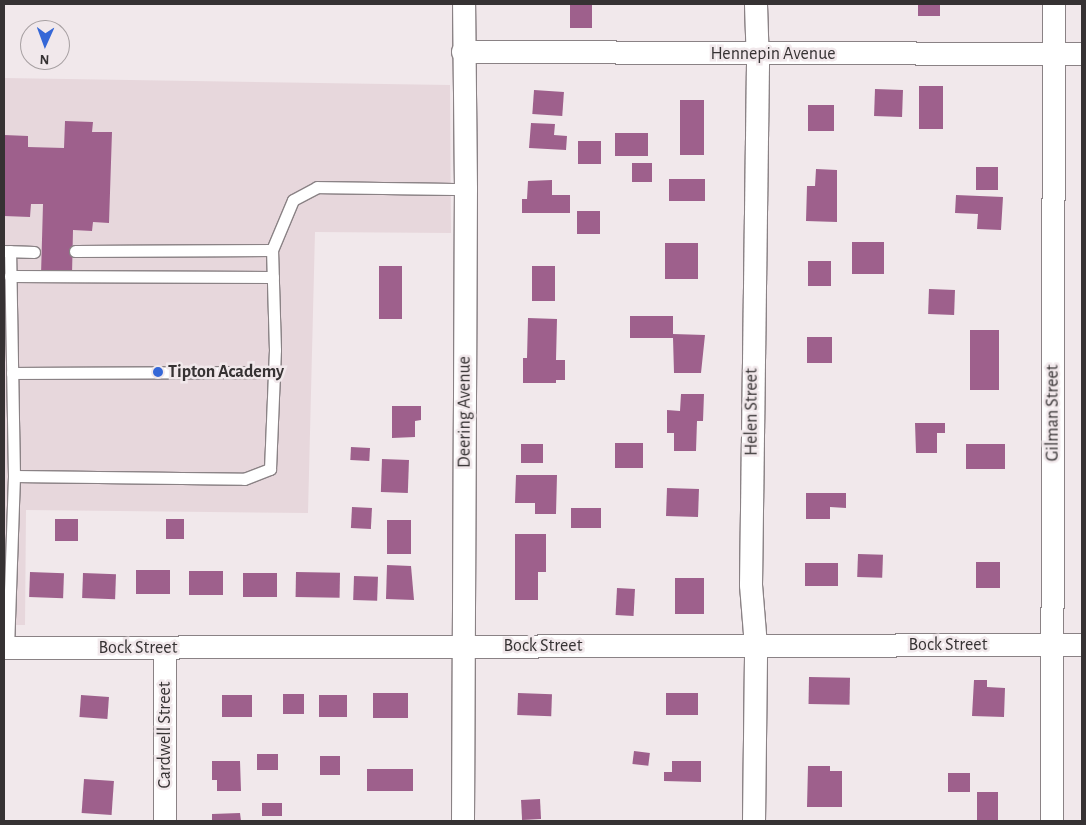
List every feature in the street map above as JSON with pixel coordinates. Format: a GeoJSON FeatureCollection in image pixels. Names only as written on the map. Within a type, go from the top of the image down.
{"type":"FeatureCollection","features":[{"type":"Feature","properties":{"kind":"street","name":"Deering Avenue"},"geometry":{"type":"LineString","coordinates":[[463,821],[466,189],[463,52],[464,4]]}},
{"type":"Feature","properties":{"kind":"street","name":"Helen Street"},"geometry":{"type":"LineString","coordinates":[[754,821],[756,646],[752,566],[756,4]]}},
{"type":"Feature","properties":{"kind":"street","name":"Gilman Street"},"geometry":{"type":"LineString","coordinates":[[1052,821],[1054,4]]}},
{"type":"Feature","properties":{"kind":"street","name":"Hennepin Avenue"},"geometry":{"type":"LineString","coordinates":[[463,52],[1082,54]]}},
{"type":"Feature","properties":{"kind":"street","name":"Bock Street"},"geometry":{"type":"LineString","coordinates":[[6,648],[1082,645]]}},
{"type":"Feature","properties":{"kind":"street","name":"Cardwell Street"},"geometry":{"type":"LineString","coordinates":[[165,648],[165,821]]}},
{"type":"Feature","properties":{"kind":"lane"},"geometry":{"type":"LineString","coordinates":[[14,476],[244,479],[270,469],[274,372],[272,250],[293,200],[317,187],[466,189]]}},
{"type":"Feature","properties":{"kind":"lane"},"geometry":{"type":"LineString","coordinates":[[74,251],[272,250]]}},
{"type":"Feature","properties":{"kind":"lane"},"geometry":{"type":"LineString","coordinates":[[6,648],[14,476],[10,276],[7,251],[34,252]]}},
{"type":"Feature","properties":{"kind":"lane"},"geometry":{"type":"LineString","coordinates":[[10,276],[273,277]]}},
{"type":"Feature","properties":{"kind":"lane"},"geometry":{"type":"LineString","coordinates":[[12,373],[274,372]]}},
{"type":"Feature","properties":{"kind":"shaded area","name":"Tipton Academy"},"geometry":{"type":"Polygon","coordinates":[[[4,78],[450,85],[451,233],[315,232],[308,513],[26,510],[25,625],[4,625],[4,78]]]}},
{"type":"Feature","properties":{"kind":"building"},"geometry":{"type":"Polygon","coordinates":[[[570,4],[592,4],[592,28],[570,28],[570,4]]]}},
{"type":"Feature","properties":{"kind":"building"},"geometry":{"type":"Polygon","coordinates":[[[918,4],[940,4],[940,16],[918,16],[918,4]]]}},
{"type":"Feature","properties":{"kind":"building"},"geometry":{"type":"Polygon","coordinates":[[[919,86],[943,86],[943,129],[919,129],[919,86]]]}},
{"type":"Feature","properties":{"kind":"building"},"geometry":{"type":"Polygon","coordinates":[[[875,89],[903,90],[902,117],[874,116],[875,89]]]}},
{"type":"Feature","properties":{"kind":"building"},"geometry":{"type":"Polygon","coordinates":[[[534,90],[564,92],[562,116],[532,114],[534,90]]]}},
{"type":"Feature","properties":{"kind":"building"},"geometry":{"type":"Polygon","coordinates":[[[680,100],[704,100],[704,155],[680,155],[680,100]]]}},
{"type":"Feature","properties":{"kind":"building"},"geometry":{"type":"Polygon","coordinates":[[[808,105],[834,105],[834,131],[808,131],[808,105]]]}},
{"type":"Feature","properties":{"kind":"building"},"geometry":{"type":"Polygon","coordinates":[[[65,121],[93,122],[92,132],[112,132],[109,223],[93,222],[92,231],[73,230],[72,275],[41,275],[43,204],[31,204],[30,217],[4,216],[4,135],[28,136],[28,147],[64,148],[65,121]]]}},
{"type":"Feature","properties":{"kind":"building"},"geometry":{"type":"Polygon","coordinates":[[[531,123],[555,124],[554,135],[567,136],[566,150],[529,148],[531,123]]]}},
{"type":"Feature","properties":{"kind":"building"},"geometry":{"type":"Polygon","coordinates":[[[615,133],[648,133],[648,156],[615,156],[615,133]]]}},
{"type":"Feature","properties":{"kind":"building"},"geometry":{"type":"Polygon","coordinates":[[[578,141],[601,141],[601,164],[578,164],[578,141]]]}},
{"type":"Feature","properties":{"kind":"building"},"geometry":{"type":"Polygon","coordinates":[[[632,163],[652,163],[652,182],[632,182],[632,163]]]}},
{"type":"Feature","properties":{"kind":"building"},"geometry":{"type":"Polygon","coordinates":[[[976,167],[998,167],[998,190],[976,190],[976,167]]]}},
{"type":"Feature","properties":{"kind":"building"},"geometry":{"type":"Polygon","coordinates":[[[816,169],[837,170],[837,222],[806,221],[807,186],[815,186],[816,169]]]}},
{"type":"Feature","properties":{"kind":"building"},"geometry":{"type":"Polygon","coordinates":[[[669,179],[705,179],[705,201],[669,201],[669,179]]]}},
{"type":"Feature","properties":{"kind":"building"},"geometry":{"type":"Polygon","coordinates":[[[552,180],[552,195],[570,195],[570,213],[522,213],[522,199],[527,199],[528,181],[552,180]]]}},
{"type":"Feature","properties":{"kind":"building"},"geometry":{"type":"Polygon","coordinates":[[[956,195],[1003,197],[1001,230],[977,229],[978,214],[955,213],[956,195]]]}},
{"type":"Feature","properties":{"kind":"building"},"geometry":{"type":"Polygon","coordinates":[[[577,211],[600,211],[600,234],[577,234],[577,211]]]}},
{"type":"Feature","properties":{"kind":"building"},"geometry":{"type":"Polygon","coordinates":[[[852,242],[884,242],[884,274],[852,274],[852,242]]]}},
{"type":"Feature","properties":{"kind":"building"},"geometry":{"type":"Polygon","coordinates":[[[665,243],[698,243],[698,279],[665,279],[665,243]]]}},
{"type":"Feature","properties":{"kind":"building"},"geometry":{"type":"Polygon","coordinates":[[[808,261],[831,261],[831,286],[808,286],[808,261]]]}},
{"type":"Feature","properties":{"kind":"building"},"geometry":{"type":"Polygon","coordinates":[[[379,266],[402,266],[402,319],[379,319],[379,266]]]}},
{"type":"Feature","properties":{"kind":"building"},"geometry":{"type":"Polygon","coordinates":[[[532,266],[555,266],[555,301],[532,301],[532,266]]]}},
{"type":"Feature","properties":{"kind":"building"},"geometry":{"type":"Polygon","coordinates":[[[929,289],[955,290],[954,315],[928,314],[929,289]]]}},
{"type":"Feature","properties":{"kind":"building"},"geometry":{"type":"Polygon","coordinates":[[[630,316],[673,316],[673,334],[705,335],[701,373],[674,373],[673,338],[630,338],[630,316]]]}},
{"type":"Feature","properties":{"kind":"building"},"geometry":{"type":"Polygon","coordinates":[[[528,318],[557,319],[556,360],[565,360],[565,380],[556,380],[556,383],[523,383],[523,358],[527,358],[528,318]]]}},
{"type":"Feature","properties":{"kind":"building"},"geometry":{"type":"Polygon","coordinates":[[[970,330],[999,330],[999,390],[970,390],[970,330]]]}},
{"type":"Feature","properties":{"kind":"building"},"geometry":{"type":"Polygon","coordinates":[[[807,337],[832,337],[832,363],[807,363],[807,337]]]}},
{"type":"Feature","properties":{"kind":"building"},"geometry":{"type":"Polygon","coordinates":[[[681,394],[704,394],[703,421],[697,421],[696,451],[674,451],[674,433],[667,433],[667,410],[680,411],[681,394]]]}},
{"type":"Feature","properties":{"kind":"building"},"geometry":{"type":"Polygon","coordinates":[[[392,406],[421,406],[421,420],[415,421],[415,437],[392,438],[392,406]]]}},
{"type":"Feature","properties":{"kind":"building"},"geometry":{"type":"Polygon","coordinates":[[[915,423],[945,423],[945,433],[937,433],[937,453],[916,453],[915,423]]]}},
{"type":"Feature","properties":{"kind":"building"},"geometry":{"type":"Polygon","coordinates":[[[615,443],[643,443],[643,468],[615,468],[615,443]]]}},
{"type":"Feature","properties":{"kind":"building"},"geometry":{"type":"Polygon","coordinates":[[[521,444],[543,444],[543,463],[521,463],[521,444]]]}},
{"type":"Feature","properties":{"kind":"building"},"geometry":{"type":"Polygon","coordinates":[[[966,444],[1005,444],[1005,469],[966,469],[966,444]]]}},
{"type":"Feature","properties":{"kind":"building"},"geometry":{"type":"Polygon","coordinates":[[[351,447],[370,448],[369,461],[350,460],[351,447]]]}},
{"type":"Feature","properties":{"kind":"building"},"geometry":{"type":"Polygon","coordinates":[[[382,459],[409,460],[408,493],[381,492],[382,459]]]}},
{"type":"Feature","properties":{"kind":"building"},"geometry":{"type":"Polygon","coordinates":[[[516,475],[557,475],[556,514],[535,514],[535,503],[515,503],[516,475]]]}},
{"type":"Feature","properties":{"kind":"building"},"geometry":{"type":"Polygon","coordinates":[[[667,488],[699,489],[698,517],[666,516],[667,488]]]}},
{"type":"Feature","properties":{"kind":"building"},"geometry":{"type":"Polygon","coordinates":[[[806,493],[846,493],[846,508],[830,507],[830,519],[806,519],[806,493]]]}},
{"type":"Feature","properties":{"kind":"building"},"geometry":{"type":"Polygon","coordinates":[[[352,507],[372,508],[371,529],[351,528],[352,507]]]}},
{"type":"Feature","properties":{"kind":"building"},"geometry":{"type":"Polygon","coordinates":[[[571,508],[601,508],[601,528],[571,528],[571,508]]]}},
{"type":"Feature","properties":{"kind":"building"},"geometry":{"type":"Polygon","coordinates":[[[55,519],[78,519],[78,541],[55,541],[55,519]]]}},
{"type":"Feature","properties":{"kind":"building"},"geometry":{"type":"Polygon","coordinates":[[[166,519],[184,519],[184,539],[166,539],[166,519]]]}},
{"type":"Feature","properties":{"kind":"building"},"geometry":{"type":"Polygon","coordinates":[[[387,520],[411,520],[411,554],[387,554],[387,520]]]}},
{"type":"Feature","properties":{"kind":"building"},"geometry":{"type":"Polygon","coordinates":[[[515,534],[546,534],[546,572],[538,572],[538,600],[515,600],[515,534]]]}},
{"type":"Feature","properties":{"kind":"building"},"geometry":{"type":"Polygon","coordinates":[[[858,554],[883,555],[882,578],[857,577],[858,554]]]}},
{"type":"Feature","properties":{"kind":"building"},"geometry":{"type":"Polygon","coordinates":[[[976,562],[1000,562],[1000,588],[976,588],[976,562]]]}},
{"type":"Feature","properties":{"kind":"building"},"geometry":{"type":"Polygon","coordinates":[[[805,563],[838,563],[838,586],[805,586],[805,563]]]}},
{"type":"Feature","properties":{"kind":"building"},"geometry":{"type":"Polygon","coordinates":[[[387,565],[411,566],[414,600],[386,599],[387,565]]]}},
{"type":"Feature","properties":{"kind":"building"},"geometry":{"type":"Polygon","coordinates":[[[136,570],[170,570],[170,594],[136,594],[136,570]]]}},
{"type":"Feature","properties":{"kind":"building"},"geometry":{"type":"Polygon","coordinates":[[[189,571],[223,571],[223,595],[189,595],[189,571]]]}},
{"type":"Feature","properties":{"kind":"building"},"geometry":{"type":"Polygon","coordinates":[[[30,572],[64,573],[63,598],[29,597],[30,572]]]}},
{"type":"Feature","properties":{"kind":"building"},"geometry":{"type":"Polygon","coordinates":[[[296,572],[340,573],[340,598],[296,597],[296,572]]]}},
{"type":"Feature","properties":{"kind":"building"},"geometry":{"type":"Polygon","coordinates":[[[83,573],[116,574],[115,599],[82,598],[83,573]]]}},
{"type":"Feature","properties":{"kind":"building"},"geometry":{"type":"Polygon","coordinates":[[[243,573],[277,573],[277,597],[243,597],[243,573]]]}},
{"type":"Feature","properties":{"kind":"building"},"geometry":{"type":"Polygon","coordinates":[[[354,576],[378,577],[377,601],[353,600],[354,576]]]}},
{"type":"Feature","properties":{"kind":"building"},"geometry":{"type":"Polygon","coordinates":[[[675,578],[704,578],[704,614],[675,614],[675,578]]]}},
{"type":"Feature","properties":{"kind":"building"},"geometry":{"type":"Polygon","coordinates":[[[617,588],[635,589],[634,616],[616,615],[617,588]]]}},
{"type":"Feature","properties":{"kind":"building"},"geometry":{"type":"Polygon","coordinates":[[[809,677],[850,678],[850,705],[809,704],[809,677]]]}},
{"type":"Feature","properties":{"kind":"building"},"geometry":{"type":"Polygon","coordinates":[[[974,680],[987,680],[987,687],[1005,688],[1004,717],[972,716],[974,680]]]}},
{"type":"Feature","properties":{"kind":"building"},"geometry":{"type":"Polygon","coordinates":[[[373,693],[408,693],[408,718],[373,718],[373,693]]]}},
{"type":"Feature","properties":{"kind":"building"},"geometry":{"type":"Polygon","coordinates":[[[518,693],[552,694],[551,716],[517,715],[518,693]]]}},
{"type":"Feature","properties":{"kind":"building"},"geometry":{"type":"Polygon","coordinates":[[[666,693],[698,693],[698,715],[666,715],[666,693]]]}},
{"type":"Feature","properties":{"kind":"building"},"geometry":{"type":"Polygon","coordinates":[[[283,694],[304,694],[304,714],[283,714],[283,694]]]}},
{"type":"Feature","properties":{"kind":"building"},"geometry":{"type":"Polygon","coordinates":[[[81,695],[109,697],[107,719],[79,717],[81,695]]]}},
{"type":"Feature","properties":{"kind":"building"},"geometry":{"type":"Polygon","coordinates":[[[222,695],[252,695],[252,717],[222,717],[222,695]]]}},
{"type":"Feature","properties":{"kind":"building"},"geometry":{"type":"Polygon","coordinates":[[[319,695],[347,695],[347,717],[319,717],[319,695]]]}},
{"type":"Feature","properties":{"kind":"building"},"geometry":{"type":"Polygon","coordinates":[[[634,751],[650,753],[648,766],[632,764],[634,751]]]}},
{"type":"Feature","properties":{"kind":"building"},"geometry":{"type":"Polygon","coordinates":[[[257,754],[278,754],[278,770],[257,770],[257,754]]]}},
{"type":"Feature","properties":{"kind":"building"},"geometry":{"type":"Polygon","coordinates":[[[320,756],[340,756],[340,775],[320,775],[320,756]]]}},
{"type":"Feature","properties":{"kind":"building"},"geometry":{"type":"Polygon","coordinates":[[[212,761],[240,761],[241,791],[217,791],[217,780],[212,780],[212,761]]]}},
{"type":"Feature","properties":{"kind":"building"},"geometry":{"type":"Polygon","coordinates":[[[672,761],[701,761],[701,782],[664,781],[664,772],[672,772],[672,761]]]}},
{"type":"Feature","properties":{"kind":"building"},"geometry":{"type":"Polygon","coordinates":[[[808,766],[830,766],[830,771],[842,771],[842,807],[807,807],[808,766]]]}},
{"type":"Feature","properties":{"kind":"building"},"geometry":{"type":"Polygon","coordinates":[[[367,769],[413,769],[413,791],[367,791],[367,769]]]}},
{"type":"Feature","properties":{"kind":"building"},"geometry":{"type":"Polygon","coordinates":[[[948,773],[970,773],[970,792],[948,792],[948,773]]]}},
{"type":"Feature","properties":{"kind":"building"},"geometry":{"type":"Polygon","coordinates":[[[84,779],[114,781],[112,815],[82,813],[84,779]]]}},
{"type":"Feature","properties":{"kind":"building"},"geometry":{"type":"Polygon","coordinates":[[[977,792],[998,792],[998,821],[977,821],[977,792]]]}},
{"type":"Feature","properties":{"kind":"building"},"geometry":{"type":"Polygon","coordinates":[[[540,799],[541,819],[522,820],[521,800],[540,799]]]}},
{"type":"Feature","properties":{"kind":"building"},"geometry":{"type":"Polygon","coordinates":[[[262,803],[282,803],[282,816],[262,816],[262,803]]]}},
{"type":"Feature","properties":{"kind":"building"},"geometry":{"type":"Polygon","coordinates":[[[240,813],[241,821],[212,821],[212,814],[240,813]]]}},
{"type":"Feature","properties":{"kind":"place","name":"Tipton Academy"},"geometry":{"type":"Point","coordinates":[158,372]}}]}
